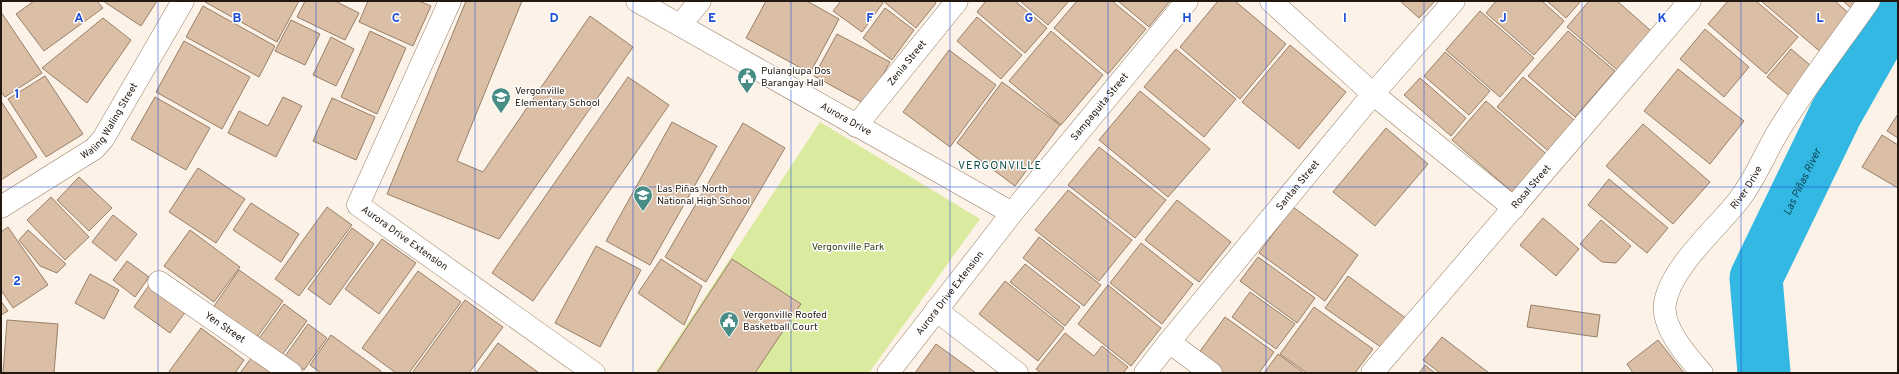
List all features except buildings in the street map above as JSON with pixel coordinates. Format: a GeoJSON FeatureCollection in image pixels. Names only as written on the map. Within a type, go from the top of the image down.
{"type":"FeatureCollection","features":[{"type":"Feature","properties":{"kind":"street","name":"Waling Waling Street"},"geometry":{"type":"LineString","coordinates":[[1,207],[94,149],[103,138],[183,1]]}},
{"type":"Feature","properties":{"kind":"street","name":"Aurora Drive Extension"},"geometry":{"type":"LineString","coordinates":[[450,1],[358,205],[594,373]]}},
{"type":"Feature","properties":{"kind":"street","name":"Aurora Drive"},"geometry":{"type":"LineString","coordinates":[[637,1],[1012,213]]}},
{"type":"Feature","properties":{"kind":"street"},"geometry":{"type":"LineString","coordinates":[[680,25],[700,1]]}},
{"type":"Feature","properties":{"kind":"street","name":"Zenia Street"},"geometry":{"type":"LineString","coordinates":[[856,126],[957,1]]}},
{"type":"Feature","properties":{"kind":"street","name":"Sampaguita Street"},"geometry":{"type":"LineString","coordinates":[[1012,213],[1188,1]]}},
{"type":"Feature","properties":{"kind":"street"},"geometry":{"type":"LineString","coordinates":[[1271,1],[1374,94],[1514,208]]}},
{"type":"Feature","properties":{"kind":"street","name":"Santan Street"},"geometry":{"type":"LineString","coordinates":[[1146,373],[1169,342],[1374,94],[1454,1]]}},
{"type":"Feature","properties":{"kind":"street","name":"Rosal Street"},"geometry":{"type":"LineString","coordinates":[[1372,373],[1690,1]]}},
{"type":"Feature","properties":{"kind":"street","name":"River Drive"},"geometry":{"type":"LineString","coordinates":[[1702,373],[1682,350],[1667,323],[1664,303],[1672,284],[1685,262],[1739,200],[1779,130],[1869,1]]}},
{"type":"Feature","properties":{"kind":"street","name":"Aurora Drive Extension"},"geometry":{"type":"LineString","coordinates":[[888,373],[1012,213]]}},
{"type":"Feature","properties":{"kind":"street","name":"Yen Street"},"geometry":{"type":"LineString","coordinates":[[159,282],[291,373]]}},
{"type":"Feature","properties":{"kind":"street"},"geometry":{"type":"LineString","coordinates":[[936,310],[1017,373]]}},
{"type":"Feature","properties":{"kind":"street"},"geometry":{"type":"LineString","coordinates":[[1169,342],[1211,373]]}},
{"type":"Feature","properties":{"kind":"green space","name":"Vergonville Park"},"geometry":{"type":"Polygon","coordinates":[[[820,122],[980,219],[869,373],[655,373],[820,122]]]}},
{"type":"Feature","properties":{"kind":"waterway","name":"Las Piñas River"},"geometry":{"type":"LineString","coordinates":[[1764,373],[1756,278],[1836,113],[1898,3]]}},
{"type":"Feature","properties":{"kind":"place","name":"Pulanglupa Dos Barangay Hall"},"geometry":{"type":"Point","coordinates":[747,94]}},
{"type":"Feature","properties":{"kind":"place","name":"Vergonville Elementary School"},"geometry":{"type":"Point","coordinates":[501,114]}},
{"type":"Feature","properties":{"kind":"place","name":"Las Piñas North National High School"},"geometry":{"type":"Point","coordinates":[643,212]}},
{"type":"Feature","properties":{"kind":"place","name":"Vergonville Roofed Basketball Court"},"geometry":{"type":"Point","coordinates":[729,338]}},
{"type":"Feature","properties":{"kind":"district","name":"VERGONVILLE"},"geometry":{"type":"Point","coordinates":[1000,166]}}]}
